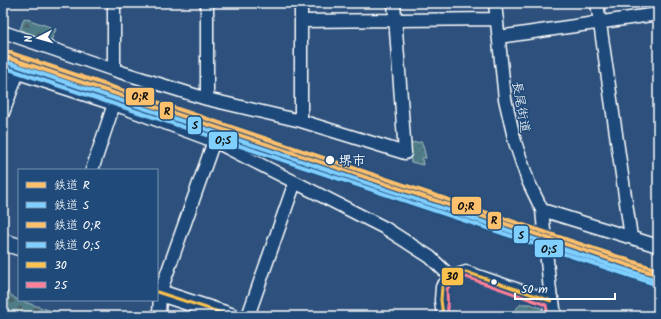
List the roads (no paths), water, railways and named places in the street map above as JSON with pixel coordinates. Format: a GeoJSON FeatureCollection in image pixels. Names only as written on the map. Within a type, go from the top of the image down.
{"type":"FeatureCollection","features":[{"type":"Feature","properties":{"kind":"street"},"geometry":{"type":"LineString","coordinates":[[114,3],[114,70]]}},
{"type":"Feature","properties":{"kind":"street"},"geometry":{"type":"LineString","coordinates":[[207,3],[207,99]]}},
{"type":"Feature","properties":{"kind":"street"},"geometry":{"type":"LineString","coordinates":[[301,3],[301,121]]}},
{"type":"Feature","properties":{"kind":"street"},"geometry":{"type":"LineString","coordinates":[[3,32],[114,70],[207,99],[301,121],[405,153],[394,3]]}},
{"type":"Feature","properties":{"kind":"street","name":"長尾街道"},"geometry":{"type":"LineString","coordinates":[[495,3],[505,99],[515,142],[528,182],[542,210]]}},
{"type":"Feature","properties":{"kind":"street"},"geometry":{"type":"LineString","coordinates":[[597,3],[631,237]]}},
{"type":"Feature","properties":{"kind":"street"},"geometry":{"type":"LineString","coordinates":[[499,37],[658,14]]}},
{"type":"Feature","properties":{"kind":"street"},"geometry":{"type":"LineString","coordinates":[[301,21],[497,19]]}},
{"type":"Feature","properties":{"kind":"street"},"geometry":{"type":"LineString","coordinates":[[3,68],[114,104],[214,140],[385,228],[430,257],[451,277]]}},
{"type":"Feature","properties":{"kind":"street"},"geometry":{"type":"LineString","coordinates":[[3,113],[18,72]]}},
{"type":"Feature","properties":{"kind":"street"},"geometry":{"type":"LineString","coordinates":[[92,169],[114,104]]}},
{"type":"Feature","properties":{"kind":"street"},"geometry":{"type":"LineString","coordinates":[[159,316],[158,293],[214,140]]}},
{"type":"Feature","properties":{"kind":"street"},"geometry":{"type":"LineString","coordinates":[[248,316],[294,182]]}},
{"type":"Feature","properties":{"kind":"street"},"geometry":{"type":"LineString","coordinates":[[443,316],[441,300],[442,287],[451,277],[466,272],[552,308],[542,210],[658,246]]}},
{"type":"Feature","properties":{"kind":"street"},"geometry":{"type":"LineString","coordinates":[[3,242],[18,247]]}},
{"type":"Feature","properties":{"kind":"street"},"geometry":{"type":"LineString","coordinates":[[158,293],[231,316]]}},
{"type":"Feature","properties":{"kind":"rail line","name":"O;R"},"geometry":{"type":"LineString","coordinates":[[5,51],[658,270]]}},
{"type":"Feature","properties":{"kind":"rail line","name":"R"},"geometry":{"type":"LineString","coordinates":[[3,56],[658,275]]}},
{"type":"Feature","properties":{"kind":"rail line","name":"S"},"geometry":{"type":"LineString","coordinates":[[3,61],[656,280]]}},
{"type":"Feature","properties":{"kind":"rail line","name":"O;S"},"geometry":{"type":"LineString","coordinates":[[3,67],[655,284]]}},
{"type":"Feature","properties":{"kind":"place","name":"堺市"},"geometry":{"type":"Point","coordinates":[330,160]}}]}
